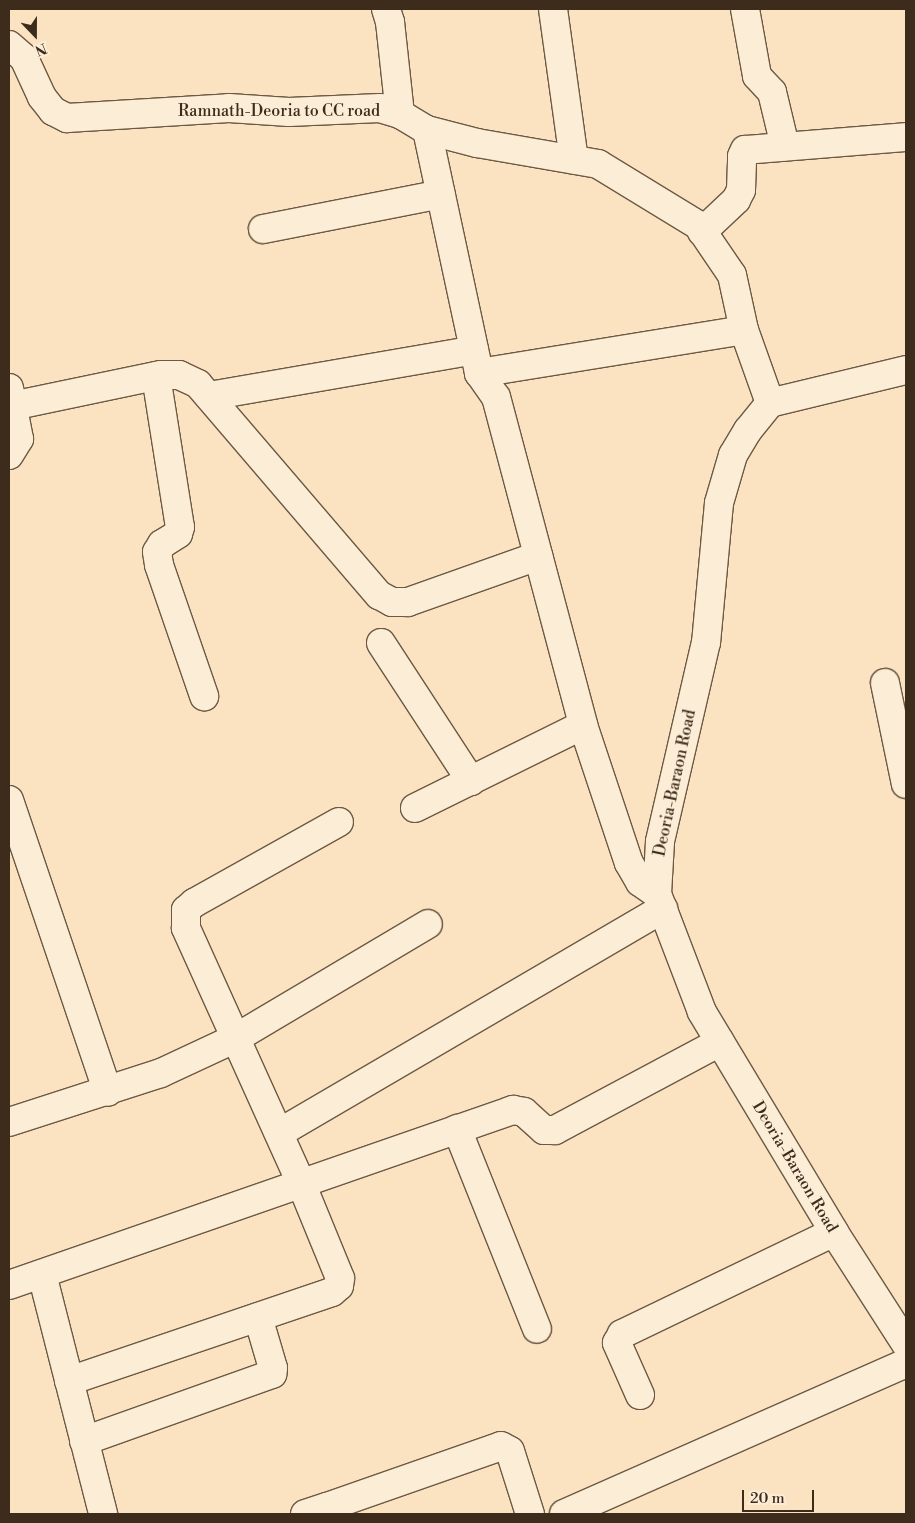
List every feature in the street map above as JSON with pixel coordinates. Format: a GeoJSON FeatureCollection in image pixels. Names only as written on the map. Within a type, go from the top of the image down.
{"type":"FeatureCollection","features":[{"type":"Feature","properties":{"kind":"street"},"geometry":{"type":"LineString","coordinates":[[386,9],[390,22],[400,114]]}},
{"type":"Feature","properties":{"kind":"street"},"geometry":{"type":"LineString","coordinates":[[553,9],[574,160]]}},
{"type":"Feature","properties":{"kind":"street"},"geometry":{"type":"LineString","coordinates":[[745,9],[757,76],[772,92],[785,146]]}},
{"type":"Feature","properties":{"kind":"street","name":"Ramnath-Deoria to CC road"},"geometry":{"type":"LineString","coordinates":[[9,45],[24,58],[42,98],[53,111],[67,118],[230,108],[289,112],[380,108],[400,114],[427,130],[477,143],[598,164],[698,225],[732,275],[744,330],[770,403]]}},
{"type":"Feature","properties":{"kind":"street"},"geometry":{"type":"LineString","coordinates":[[279,1133],[660,902],[640,882],[629,863],[583,725],[496,397],[477,362],[427,130]]}},
{"type":"Feature","properties":{"kind":"street"},"geometry":{"type":"LineString","coordinates":[[702,232],[736,200],[741,190],[742,156],[745,150],[906,136]]}},
{"type":"Feature","properties":{"kind":"street"},"geometry":{"type":"LineString","coordinates":[[263,229],[441,194]]}},
{"type":"Feature","properties":{"kind":"street"},"geometry":{"type":"LineString","coordinates":[[209,396],[744,330]]}},
{"type":"Feature","properties":{"kind":"street"},"geometry":{"type":"LineString","coordinates":[[770,403],[906,370]]}},
{"type":"Feature","properties":{"kind":"street"},"geometry":{"type":"LineString","coordinates":[[9,455],[19,440],[11,397],[156,376],[179,375],[198,384],[380,595],[392,602],[408,602],[538,556]]}},
{"type":"Feature","properties":{"kind":"street"},"geometry":{"type":"LineString","coordinates":[[156,376],[180,528],[178,534],[162,544],[158,552],[159,565],[204,696]]}},
{"type":"Feature","properties":{"kind":"street","name":"Deoria-Baraon Road"},"geometry":{"type":"LineString","coordinates":[[770,403],[748,430],[733,455],[719,503],[706,642],[660,842],[660,902],[702,1012],[834,1232],[906,1344]]}},
{"type":"Feature","properties":{"kind":"street"},"geometry":{"type":"LineString","coordinates":[[381,643],[470,781]]}},
{"type":"Feature","properties":{"kind":"street"},"geometry":{"type":"LineString","coordinates":[[885,683],[906,784]]}},
{"type":"Feature","properties":{"kind":"street"},"geometry":{"type":"LineString","coordinates":[[415,808],[583,725]]}},
{"type":"Feature","properties":{"kind":"street"},"geometry":{"type":"LineString","coordinates":[[9,800],[108,1092]]}},
{"type":"Feature","properties":{"kind":"street"},"geometry":{"type":"LineString","coordinates":[[69,1382],[332,1292],[339,1286],[340,1278],[301,1184],[186,928],[186,910],[194,903],[339,822]]}},
{"type":"Feature","properties":{"kind":"street"},"geometry":{"type":"LineString","coordinates":[[9,1122],[108,1092],[162,1073],[236,1038],[428,924]]}},
{"type":"Feature","properties":{"kind":"street"},"geometry":{"type":"LineString","coordinates":[[9,1285],[513,1110],[524,1112],[544,1130],[555,1130],[720,1042]]}},
{"type":"Feature","properties":{"kind":"street"},"geometry":{"type":"LineString","coordinates":[[457,1129],[536,1329]]}},
{"type":"Feature","properties":{"kind":"street"},"geometry":{"type":"LineString","coordinates":[[640,1395],[618,1343],[622,1334],[834,1232]]}},
{"type":"Feature","properties":{"kind":"street"},"geometry":{"type":"LineString","coordinates":[[42,1274],[103,1514]]}},
{"type":"Feature","properties":{"kind":"street"},"geometry":{"type":"LineString","coordinates":[[84,1441],[272,1374],[273,1368],[258,1317]]}},
{"type":"Feature","properties":{"kind":"street"},"geometry":{"type":"LineString","coordinates":[[564,1514],[906,1363]]}},
{"type":"Feature","properties":{"kind":"street"},"geometry":{"type":"LineString","coordinates":[[321,1512],[502,1446],[510,1451],[530,1514]]}}]}
